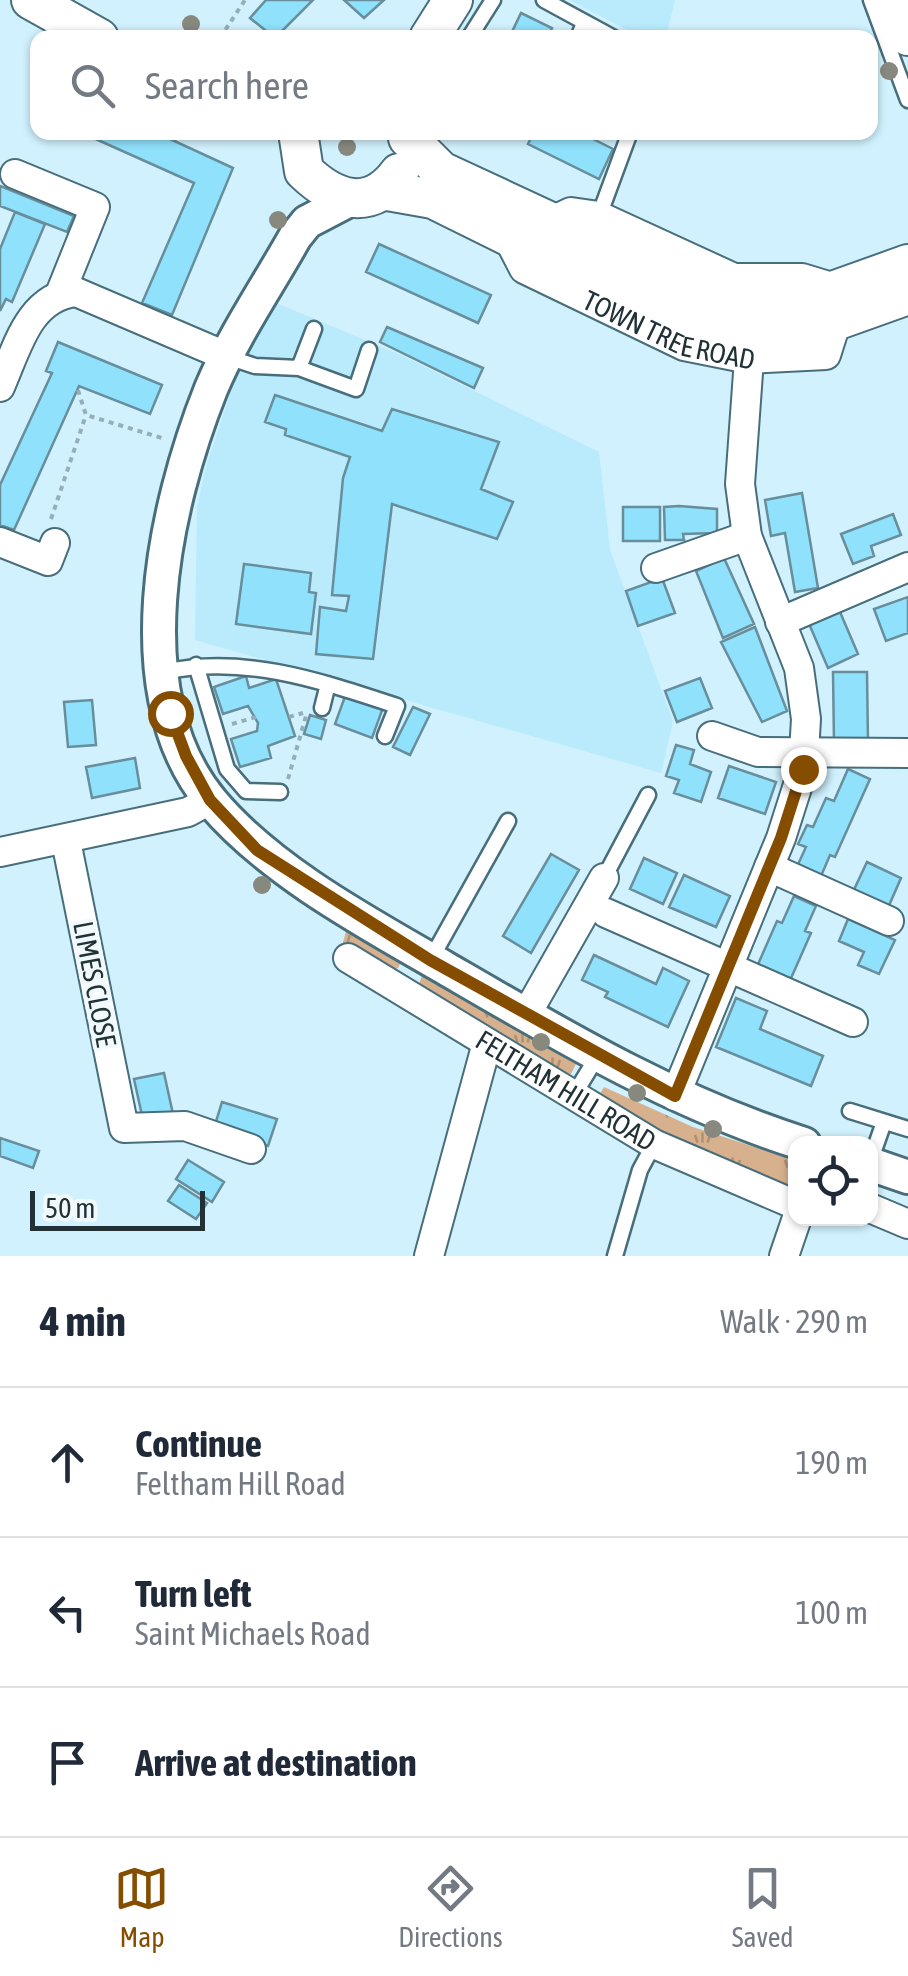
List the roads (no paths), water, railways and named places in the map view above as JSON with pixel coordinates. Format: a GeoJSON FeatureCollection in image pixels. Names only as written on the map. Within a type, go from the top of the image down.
{"type":"FeatureCollection","features":[{"type":"Feature","properties":{"kind":"main road"},"geometry":{"type":"LineString","coordinates":[[31,0],[85,30]]}},
{"type":"Feature","properties":{"kind":"main road"},"geometry":{"type":"LineString","coordinates":[[434,30],[453,0]]}},
{"type":"Feature","properties":{"kind":"main road"},"geometry":{"type":"LineString","coordinates":[[894,0],[908,36]]}},
{"type":"Feature","properties":{"kind":"main road"},"geometry":{"type":"LineString","coordinates":[[295,140],[304,171],[315,181]]}},
{"type":"Feature","properties":{"kind":"main road"},"geometry":{"type":"LineString","coordinates":[[367,195],[405,161],[407,140]]}},
{"type":"Feature","properties":{"kind":"main road","name":"TOWN TREE ROAD"},"geometry":{"type":"LineString","coordinates":[[412,140],[440,171],[706,294],[755,304],[813,298],[838,304],[908,295]]}},
{"type":"Feature","properties":{"kind":"main road","name":"TOWN TREE ROAD"},"geometry":{"type":"LineString","coordinates":[[315,181],[332,195],[433,199],[682,322],[770,335],[838,304],[908,264]]}},
{"type":"Feature","properties":{"kind":"street"},"geometry":{"type":"LineString","coordinates":[[15,174],[96,208],[60,294]]}},
{"type":"Feature","properties":{"kind":"street","name":"FELTHAM HILL ROAD"},"geometry":{"type":"LineString","coordinates":[[315,181],[316,198],[307,222],[267,282],[228,357],[190,448],[159,594],[170,713],[186,756],[210,800],[257,850],[425,956],[597,1057],[675,1096],[788,1138]]}},
{"type":"Feature","properties":{"kind":"street","name":"FELTHAM HILL ROAD"},"geometry":{"type":"LineString","coordinates":[[307,222],[367,195]]}},
{"type":"Feature","properties":{"kind":"street"},"geometry":{"type":"LineString","coordinates":[[548,222],[571,212],[600,216],[734,278],[802,278],[838,304]]}},
{"type":"Feature","properties":{"kind":"street","name":"TOWN TREE ROAD"},"geometry":{"type":"LineString","coordinates":[[506,234],[524,270],[684,346],[750,359],[826,355],[838,304]]}},
{"type":"Feature","properties":{"kind":"street"},"geometry":{"type":"LineString","coordinates":[[0,387],[33,313],[60,294],[76,292],[228,357]]}},
{"type":"Feature","properties":{"kind":"street"},"geometry":{"type":"LineString","coordinates":[[675,1096],[769,867],[804,756],[806,718],[798,668],[746,536],[740,484],[750,359]]}},
{"type":"Feature","properties":{"kind":"street"},"geometry":{"type":"LineString","coordinates":[[656,568],[746,536]]}},
{"type":"Feature","properties":{"kind":"street"},"geometry":{"type":"LineString","coordinates":[[0,542],[48,561],[56,543]]}},
{"type":"Feature","properties":{"kind":"street"},"geometry":{"type":"LineString","coordinates":[[780,622],[908,567]]}},
{"type":"Feature","properties":{"kind":"street"},"geometry":{"type":"LineString","coordinates":[[712,736],[758,752],[804,756],[908,753]]}},
{"type":"Feature","properties":{"kind":"street"},"geometry":{"type":"LineString","coordinates":[[0,852],[188,812],[210,800]]}},
{"type":"Feature","properties":{"kind":"street","name":"LIMES CLOSE"},"geometry":{"type":"LineString","coordinates":[[66,841],[124,1128],[184,1126],[251,1150]]}},
{"type":"Feature","properties":{"kind":"street"},"geometry":{"type":"LineString","coordinates":[[769,867],[889,921]]}},
{"type":"Feature","properties":{"kind":"street"},"geometry":{"type":"LineString","coordinates":[[526,1015],[604,878]]}},
{"type":"Feature","properties":{"kind":"street"},"geometry":{"type":"LineString","coordinates":[[606,913],[853,1022]]}},
{"type":"Feature","properties":{"kind":"street","name":"FELTHAM HILL ROAD"},"geometry":{"type":"LineString","coordinates":[[348,958],[654,1144],[788,1201]]}},
{"type":"Feature","properties":{"kind":"street"},"geometry":{"type":"LineString","coordinates":[[429,1256],[487,1043]]}},
{"type":"Feature","properties":{"kind":"street"},"geometry":{"type":"LineString","coordinates":[[878,1211],[908,1224]]}},
{"type":"Feature","properties":{"kind":"street"},"geometry":{"type":"LineString","coordinates":[[784,1256],[794,1226]]}},
{"type":"Feature","properties":{"kind":"lane"},"geometry":{"type":"LineString","coordinates":[[474,30],[494,0]]}},
{"type":"Feature","properties":{"kind":"lane"},"geometry":{"type":"LineString","coordinates":[[544,0],[581,30]]}},
{"type":"Feature","properties":{"kind":"lane"},"geometry":{"type":"LineString","coordinates":[[871,0],[908,100]]}},
{"type":"Feature","properties":{"kind":"lane"},"geometry":{"type":"LineString","coordinates":[[600,216],[627,140]]}},
{"type":"Feature","properties":{"kind":"lane"},"geometry":{"type":"LineString","coordinates":[[299,368],[314,329]]}},
{"type":"Feature","properties":{"kind":"lane"},"geometry":{"type":"LineString","coordinates":[[228,357],[255,366],[299,368],[356,389],[369,350]]}},
{"type":"Feature","properties":{"kind":"lane"},"geometry":{"type":"LineString","coordinates":[[164,672],[196,665],[255,668],[328,684],[397,706],[385,736]]}},
{"type":"Feature","properties":{"kind":"lane"},"geometry":{"type":"LineString","coordinates":[[196,665],[227,769],[246,791],[280,792]]}},
{"type":"Feature","properties":{"kind":"lane"},"geometry":{"type":"LineString","coordinates":[[322,708],[328,684]]}},
{"type":"Feature","properties":{"kind":"lane"},"geometry":{"type":"LineString","coordinates":[[604,878],[648,795]]}},
{"type":"Feature","properties":{"kind":"lane"},"geometry":{"type":"LineString","coordinates":[[400,987],[425,956],[508,821]]}},
{"type":"Feature","properties":{"kind":"lane"},"geometry":{"type":"LineString","coordinates":[[575,1093],[597,1057]]}},
{"type":"Feature","properties":{"kind":"lane"},"geometry":{"type":"LineString","coordinates":[[850,1111],[908,1129]]}},
{"type":"Feature","properties":{"kind":"lane"},"geometry":{"type":"LineString","coordinates":[[879,1172],[884,1122]]}},
{"type":"Feature","properties":{"kind":"lane"},"geometry":{"type":"LineString","coordinates":[[615,1256],[640,1170],[654,1144]]}}]}
